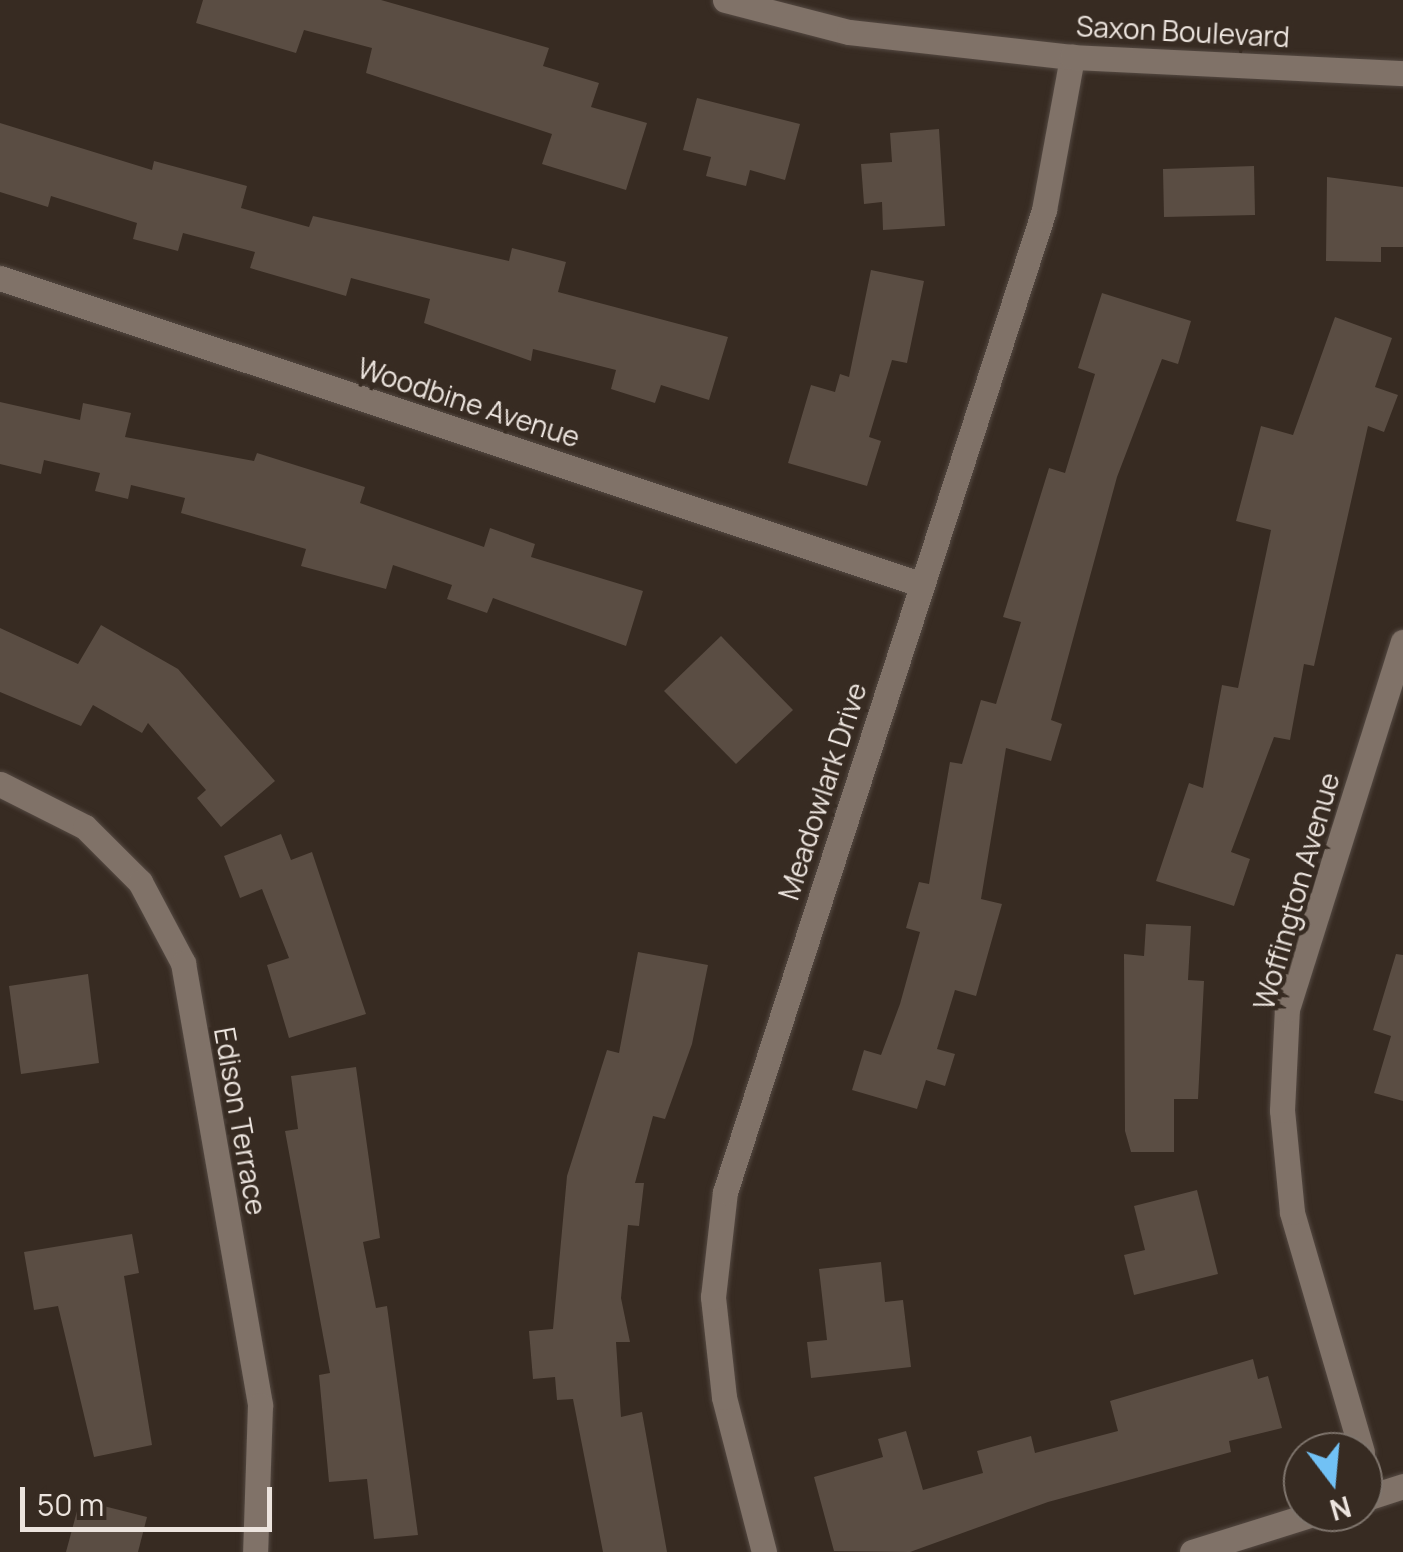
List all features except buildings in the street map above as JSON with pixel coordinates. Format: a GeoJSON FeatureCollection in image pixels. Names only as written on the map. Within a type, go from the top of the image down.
{"type":"FeatureCollection","features":[{"type":"Feature","properties":{"kind":"street","name":"Saxon Boulevard"},"geometry":{"type":"LineString","coordinates":[[724,0],[849,32],[1072,56],[1403,72]]}},
{"type":"Feature","properties":{"kind":"street","name":"Meadowlark Drive"},"geometry":{"type":"LineString","coordinates":[[764,1552],[724,1398],[713,1296],[725,1192],[1044,210],[1072,56]]}},
{"type":"Feature","properties":{"kind":"street","name":"Woodbine Avenue"},"geometry":{"type":"LineString","coordinates":[[0,278],[920,584]]}},
{"type":"Feature","properties":{"kind":"street","name":"Woffington Avenue"},"geometry":{"type":"LineString","coordinates":[[1356,1432],[1292,1212],[1282,1110],[1287,1009],[1403,642]]}},
{"type":"Feature","properties":{"kind":"street","name":"Edison Terrace"},"geometry":{"type":"LineString","coordinates":[[0,784],[86,828],[140,882],[183,964],[260,1406],[255,1552]]}},
{"type":"Feature","properties":{"kind":"street"},"geometry":{"type":"LineString","coordinates":[[1192,1552],[1283,1524]]}}]}
